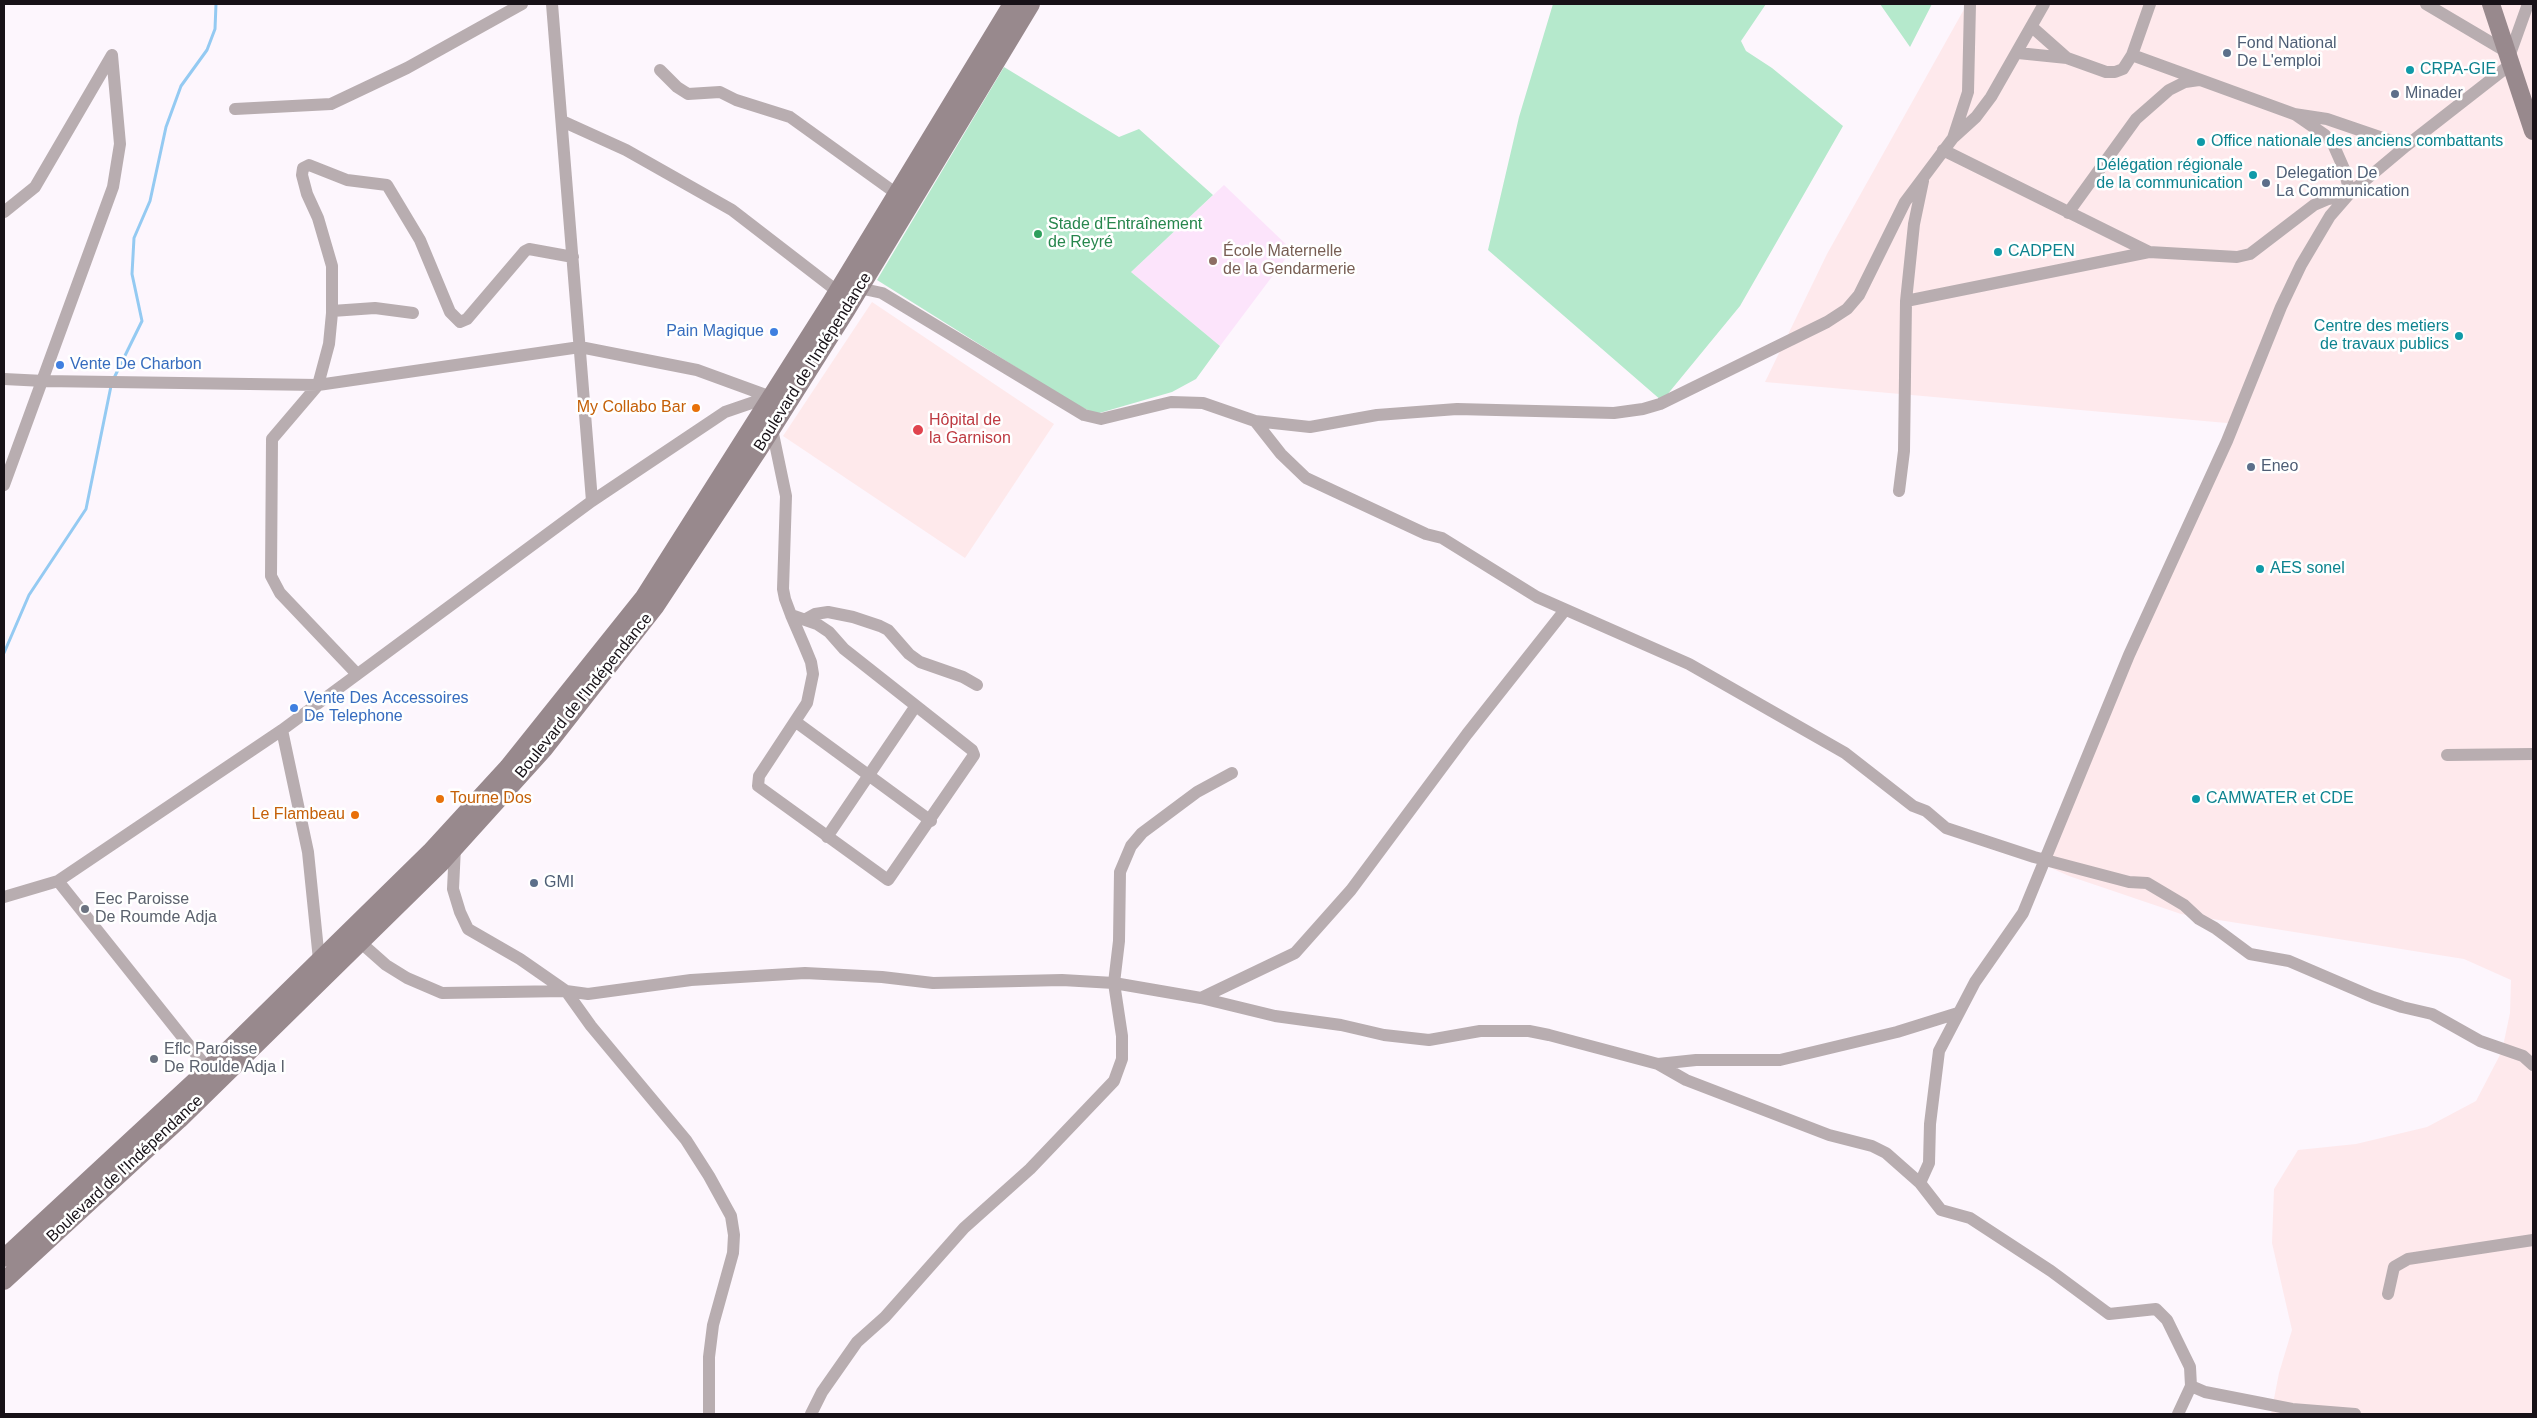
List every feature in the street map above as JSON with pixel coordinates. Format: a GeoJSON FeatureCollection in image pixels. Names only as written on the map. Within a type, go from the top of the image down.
{"type":"FeatureCollection","features":[{"type":"Feature","properties":{"kind":"main road","name":"Boulevard de l'Indépendance"},"geometry":{"type":"LineString","coordinates":[[4,1258],[208,1069],[430,852],[508,768],[644,598],[770,400],[1012,4]]}},
{"type":"Feature","properties":{"kind":"main road","name":"Boulevard de l'Indépendance"},"geometry":{"type":"LineString","coordinates":[[4,1281],[179,1120],[360,942],[455,847],[544,749],[655,607],[772,429],[1032,4]]}},
{"type":"Feature","properties":{"kind":"main road"},"geometry":{"type":"LineString","coordinates":[[2491,4],[2533,131]]}},
{"type":"Feature","properties":{"kind":"street"},"geometry":{"type":"LineString","coordinates":[[236,109],[331,104],[407,68],[522,4]]}},
{"type":"Feature","properties":{"kind":"street"},"geometry":{"type":"LineString","coordinates":[[552,4],[592,501]]}},
{"type":"Feature","properties":{"kind":"street"},"geometry":{"type":"LineString","coordinates":[[1954,138],[1968,92],[1970,4]]}},
{"type":"Feature","properties":{"kind":"street"},"geometry":{"type":"LineString","coordinates":[[859,288],[882,292],[1084,415],[1101,419],[1171,402],[1203,403],[1255,421],[1310,427],[1377,415],[1456,409],[1621,413],[1660,404],[1826,322],[1847,309],[1859,295],[1905,202],[1944,150],[1981,110],[2018,53],[2044,4]]}},
{"type":"Feature","properties":{"kind":"street"},"geometry":{"type":"LineString","coordinates":[[2018,53],[2067,58],[2106,72],[2115,72],[2123,69],[2132,55],[2150,4]]}},
{"type":"Feature","properties":{"kind":"street"},"geometry":{"type":"LineString","coordinates":[[2426,4],[2509,58]]}},
{"type":"Feature","properties":{"kind":"street"},"geometry":{"type":"LineString","coordinates":[[1920,1183],[1929,1163],[1930,1124],[1936,1066],[1940,1051],[1975,982],[2018,920],[2129,656],[2227,441],[2290,286],[2319,232],[2348,194],[2509,58],[2528,4]]}},
{"type":"Feature","properties":{"kind":"street"},"geometry":{"type":"LineString","coordinates":[[2032,27],[2067,58]]}},
{"type":"Feature","properties":{"kind":"street"},"geometry":{"type":"LineString","coordinates":[[4,212],[34,187],[112,55],[120,144],[113,187],[44,381],[4,485]]}},
{"type":"Feature","properties":{"kind":"street"},"geometry":{"type":"LineString","coordinates":[[2132,55],[2294,114],[2327,119],[2406,146]]}},
{"type":"Feature","properties":{"kind":"street"},"geometry":{"type":"LineString","coordinates":[[660,70],[677,87],[688,94],[720,92],[736,100],[790,117],[897,194]]}},
{"type":"Feature","properties":{"kind":"street"},"geometry":{"type":"LineString","coordinates":[[2068,213],[2136,119],[2169,90],[2185,82],[2200,80]]}},
{"type":"Feature","properties":{"kind":"street"},"geometry":{"type":"LineString","coordinates":[[2294,114],[2325,135],[2333,144],[2344,169],[2348,194]]}},
{"type":"Feature","properties":{"kind":"street"},"geometry":{"type":"LineString","coordinates":[[562,120],[626,150],[732,210],[837,291]]}},
{"type":"Feature","properties":{"kind":"street"},"geometry":{"type":"LineString","coordinates":[[1944,150],[2150,252]]}},
{"type":"Feature","properties":{"kind":"street"},"geometry":{"type":"LineString","coordinates":[[358,674],[280,593],[270,576],[272,439],[318,385],[329,344],[332,310],[332,266],[326,241],[302,176],[303,168],[309,165],[347,180],[387,185],[420,240],[450,312],[460,322],[467,319],[525,251],[529,249],[573,258]]}},
{"type":"Feature","properties":{"kind":"street"},"geometry":{"type":"LineString","coordinates":[[1899,491],[1904,451],[1906,301],[1914,224],[1925,174]]}},
{"type":"Feature","properties":{"kind":"street"},"geometry":{"type":"LineString","coordinates":[[1906,301],[2150,252],[2236,257],[2250,254],[2314,205],[2348,194]]}},
{"type":"Feature","properties":{"kind":"street"},"geometry":{"type":"LineString","coordinates":[[332,310],[375,308],[413,313]]}},
{"type":"Feature","properties":{"kind":"street"},"geometry":{"type":"LineString","coordinates":[[4,378],[44,381],[318,385],[580,347],[697,370],[770,400]]}},
{"type":"Feature","properties":{"kind":"street"},"geometry":{"type":"LineString","coordinates":[[4,897],[58,881],[282,730],[592,501],[725,412],[760,400],[770,400]]}},
{"type":"Feature","properties":{"kind":"street"},"geometry":{"type":"LineString","coordinates":[[1255,421],[1280,454],[1306,478],[1426,534],[1442,538],[1537,597],[1689,664],[1845,753],[1913,806],[1926,812],[1946,828],[2044,859],[2124,881],[2147,883],[2184,905],[2199,919],[2216,928],[2250,954],[2289,960],[2402,1008],[2432,1014],[2480,1041],[2523,1056],[2533,1065]]}},
{"type":"Feature","properties":{"kind":"street"},"geometry":{"type":"LineString","coordinates":[[772,429],[785,480],[783,589],[791,615],[804,645],[813,674],[807,703],[759,776],[758,786],[888,880],[931,821],[974,755],[970,746],[915,707],[844,650],[829,632],[806,619],[791,615]]}},
{"type":"Feature","properties":{"kind":"street"},"geometry":{"type":"LineString","coordinates":[[1201,998],[1295,953],[1351,890],[1467,734],[1565,610]]}},
{"type":"Feature","properties":{"kind":"street"},"geometry":{"type":"LineString","coordinates":[[806,619],[815,614],[828,612],[853,617],[880,626],[888,630],[909,654],[920,662],[963,677],[977,685]]}},
{"type":"Feature","properties":{"kind":"street"},"geometry":{"type":"LineString","coordinates":[[827,837],[915,707]]}},
{"type":"Feature","properties":{"kind":"street"},"geometry":{"type":"LineString","coordinates":[[796,722],[931,821]]}},
{"type":"Feature","properties":{"kind":"street"},"geometry":{"type":"LineString","coordinates":[[282,730],[308,852],[319,960]]}},
{"type":"Feature","properties":{"kind":"street"},"geometry":{"type":"LineString","coordinates":[[2447,755],[2533,754]]}},
{"type":"Feature","properties":{"kind":"street"},"geometry":{"type":"LineString","coordinates":[[811,1414],[822,1392],[857,1342],[885,1317],[964,1228],[1030,1169],[1114,1081],[1122,1059],[1122,1036],[1114,983],[1119,941],[1120,872],[1131,846],[1162,817],[1197,792],[1232,773]]}},
{"type":"Feature","properties":{"kind":"street"},"geometry":{"type":"LineString","coordinates":[[455,847],[453,889],[468,929],[520,959],[566,990],[591,1026],[686,1140],[709,1176],[730,1216],[734,1236],[732,1253],[713,1325],[709,1357],[709,1414]]}},
{"type":"Feature","properties":{"kind":"street"},"geometry":{"type":"LineString","coordinates":[[58,881],[208,1069]]}},
{"type":"Feature","properties":{"kind":"street"},"geometry":{"type":"LineString","coordinates":[[360,942],[386,965],[407,978],[442,993],[566,990],[588,994],[691,980],[805,973],[882,977],[934,983],[1062,980],[1114,983],[1201,998],[1275,1016],[1341,1025],[1384,1035],[1428,1040],[1480,1031],[1529,1031],[1658,1064],[1686,1080],[1829,1134],[1872,1146],[1886,1153],[1920,1183],[1941,1210],[1970,1218],[2051,1271],[2109,1314],[2156,1309],[2167,1320],[2190,1367],[2191,1386],[2178,1414]]}},
{"type":"Feature","properties":{"kind":"street"},"geometry":{"type":"LineString","coordinates":[[1658,1064],[1696,1060],[1780,1060],[1897,1032],[1958,1013]]}},
{"type":"Feature","properties":{"kind":"street"},"geometry":{"type":"LineString","coordinates":[[2388,1294],[2394,1267],[2408,1259],[2533,1240]]}},
{"type":"Feature","properties":{"kind":"street"},"geometry":{"type":"LineString","coordinates":[[2191,1386],[2205,1392],[2292,1409],[2355,1414]]}},
{"type":"Feature","properties":{"kind":"shaded area"},"geometry":{"type":"Polygon","coordinates":[[[1967,4],[2533,4],[2533,1414],[2271,1414],[2279,1373],[2292,1330],[2272,1243],[2274,1189],[2298,1150],[2356,1144],[2427,1127],[2476,1101],[2502,1051],[2510,1013],[2511,980],[2464,959],[2181,914],[2069,876],[2040,863],[2238,424],[1765,382],[1827,254],[1967,4]]]}},
{"type":"Feature","properties":{"kind":"shaded area","name":"École Maternelle de la Gendarmerie"},"geometry":{"type":"Polygon","coordinates":[[[1224,185],[1292,250],[1220,346],[1131,272],[1224,185]]]}},
{"type":"Feature","properties":{"kind":"shaded area","name":"Hôpital de la Garnison"},"geometry":{"type":"Polygon","coordinates":[[[872,302],[1054,424],[965,558],[783,436],[872,302]]]}},
{"type":"Feature","properties":{"kind":"green space"},"geometry":{"type":"Polygon","coordinates":[[[1553,4],[1766,4],[1741,41],[1746,51],[1772,68],[1843,126],[1740,306],[1662,401],[1488,250],[1519,117],[1553,4]]]}},
{"type":"Feature","properties":{"kind":"green space"},"geometry":{"type":"Polygon","coordinates":[[[1880,4],[1932,4],[1910,47],[1880,4]]]}},
{"type":"Feature","properties":{"kind":"green space","name":"Stade d'Entraînement de Reyré"},"geometry":{"type":"Polygon","coordinates":[[[1004,67],[1119,137],[1139,129],[1213,195],[1131,272],[1220,346],[1196,379],[1172,392],[1096,414],[1073,403],[877,280],[1004,67]]]}},
{"type":"Feature","properties":{"kind":"waterway"},"geometry":{"type":"LineString","coordinates":[[114,378],[142,321],[132,274],[134,238],[150,201],[166,127],[181,86],[207,50],[215,29],[216,4]]}},
{"type":"Feature","properties":{"kind":"waterway"},"geometry":{"type":"LineString","coordinates":[[4,653],[29,595],[86,509],[111,386]]}},
{"type":"Feature","properties":{"kind":"place","name":"Fond National De L'emploi"},"geometry":{"type":"Point","coordinates":[2227,53]}},
{"type":"Feature","properties":{"kind":"place","name":"CRPA-GIE"},"geometry":{"type":"Point","coordinates":[2410,70]}},
{"type":"Feature","properties":{"kind":"place","name":"Minader"},"geometry":{"type":"Point","coordinates":[2395,94]}},
{"type":"Feature","properties":{"kind":"place","name":"Office nationale des anciens combattants"},"geometry":{"type":"Point","coordinates":[2201,142]}},
{"type":"Feature","properties":{"kind":"place","name":"Délégation régionale de la communication"},"geometry":{"type":"Point","coordinates":[2253,175]}},
{"type":"Feature","properties":{"kind":"place","name":"Delegation De La Communication"},"geometry":{"type":"Point","coordinates":[2266,183]}},
{"type":"Feature","properties":{"kind":"place","name":"Stade d'Entraînement de Reyré"},"geometry":{"type":"Point","coordinates":[1038,234]}},
{"type":"Feature","properties":{"kind":"place","name":"CADPEN"},"geometry":{"type":"Point","coordinates":[1998,252]}},
{"type":"Feature","properties":{"kind":"place","name":"École Maternelle de la Gendarmerie"},"geometry":{"type":"Point","coordinates":[1213,261]}},
{"type":"Feature","properties":{"kind":"place","name":"Pain Magique"},"geometry":{"type":"Point","coordinates":[774,332]}},
{"type":"Feature","properties":{"kind":"place","name":"Centre des metiers de travaux publics"},"geometry":{"type":"Point","coordinates":[2459,336]}},
{"type":"Feature","properties":{"kind":"place","name":"Vente De Charbon"},"geometry":{"type":"Point","coordinates":[60,365]}},
{"type":"Feature","properties":{"kind":"place","name":"My Collabo Bar"},"geometry":{"type":"Point","coordinates":[696,408]}},
{"type":"Feature","properties":{"kind":"place","name":"Hôpital de la Garnison"},"geometry":{"type":"Point","coordinates":[918,430]}},
{"type":"Feature","properties":{"kind":"place","name":"Eneo"},"geometry":{"type":"Point","coordinates":[2251,467]}},
{"type":"Feature","properties":{"kind":"place","name":"AES sonel"},"geometry":{"type":"Point","coordinates":[2260,569]}},
{"type":"Feature","properties":{"kind":"place","name":"Vente Des Accessoires De Telephone"},"geometry":{"type":"Point","coordinates":[294,708]}},
{"type":"Feature","properties":{"kind":"place","name":"Tourne Dos"},"geometry":{"type":"Point","coordinates":[440,799]}},
{"type":"Feature","properties":{"kind":"place","name":"CAMWATER et CDE"},"geometry":{"type":"Point","coordinates":[2196,799]}},
{"type":"Feature","properties":{"kind":"place","name":"Le Flambeau"},"geometry":{"type":"Point","coordinates":[355,815]}},
{"type":"Feature","properties":{"kind":"place","name":"GMI"},"geometry":{"type":"Point","coordinates":[534,883]}},
{"type":"Feature","properties":{"kind":"place","name":"Eec Paroisse De Roumde Adja"},"geometry":{"type":"Point","coordinates":[85,909]}},
{"type":"Feature","properties":{"kind":"place","name":"Eflc Paroisse De Roulde Adja I"},"geometry":{"type":"Point","coordinates":[154,1059]}}]}
